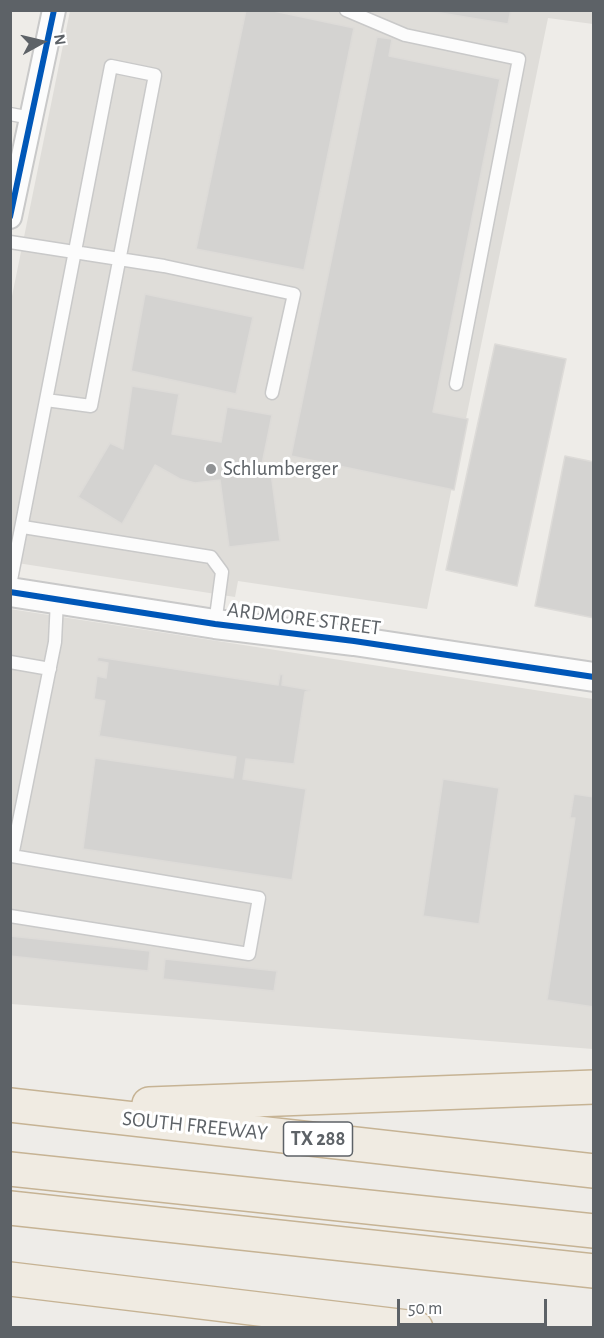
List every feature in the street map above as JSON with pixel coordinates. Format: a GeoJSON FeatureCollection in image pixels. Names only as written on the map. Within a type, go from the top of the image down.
{"type":"FeatureCollection","features":[{"type":"Feature","properties":{"kind":"highway"},"geometry":{"type":"LineString","coordinates":[[26,1107],[594,1087]]}},
{"type":"Feature","properties":{"kind":"highway","name":"SOUTH FREEWAY"},"geometry":{"type":"LineString","coordinates":[[26,1107],[594,1171]]}},
{"type":"Feature","properties":{"kind":"highway"},"geometry":{"type":"LineString","coordinates":[[10,1168],[594,1231]]}},
{"type":"Feature","properties":{"kind":"highway"},"geometry":{"type":"LineString","coordinates":[[10,1208],[594,1271]]}},
{"type":"Feature","properties":{"kind":"highway"},"geometry":{"type":"LineString","coordinates":[[490,1219],[594,1223]]}},
{"type":"Feature","properties":{"kind":"highway"},"geometry":{"type":"LineString","coordinates":[[485,1259],[594,1276]]}},
{"type":"Feature","properties":{"kind":"highway"},"geometry":{"type":"LineString","coordinates":[[17,1279],[248,1328]]}},
{"type":"Feature","properties":{"kind":"highway"},"geometry":{"type":"LineString","coordinates":[[17,1279],[416,1328]]}},
{"type":"Feature","properties":{"kind":"street"},"geometry":{"type":"LineString","coordinates":[[10,217],[21,116],[54,10]]}},
{"type":"Feature","properties":{"kind":"street","name":"ARDMORE STREET"},"geometry":{"type":"LineString","coordinates":[[10,591],[215,624],[354,641],[594,677]]}},
{"type":"Feature","properties":{"kind":"lane"},"geometry":{"type":"LineString","coordinates":[[346,10],[405,35],[519,59],[456,384]]}},
{"type":"Feature","properties":{"kind":"lane"},"geometry":{"type":"LineString","coordinates":[[10,585],[23,527],[46,400],[111,66],[155,75],[91,406],[46,400]]}},
{"type":"Feature","properties":{"kind":"lane"},"geometry":{"type":"LineString","coordinates":[[10,242],[120,258],[294,294],[272,393]]}},
{"type":"Feature","properties":{"kind":"lane"},"geometry":{"type":"LineString","coordinates":[[23,527],[211,557],[222,572],[215,624]]}},
{"type":"Feature","properties":{"kind":"lane"},"geometry":{"type":"LineString","coordinates":[[10,916],[249,954],[259,898],[11,856],[55,642],[57,598]]}},
{"type":"Feature","properties":{"kind":"lane"},"geometry":{"type":"LineString","coordinates":[[10,662],[50,669]]}},
{"type":"Feature","properties":{"kind":"shaded area"},"geometry":{"type":"Polygon","coordinates":[[[70,11],[593,11],[593,24],[548,18],[427,609],[238,581],[235,597],[11,562],[11,301],[70,11]]]}},
{"type":"Feature","properties":{"kind":"shaded area"},"geometry":{"type":"Polygon","coordinates":[[[10,609],[593,699],[593,1049],[11,1004],[10,609]]]}},
{"type":"Feature","properties":{"kind":"building"},"geometry":{"type":"Polygon","coordinates":[[[246,10],[269,10],[354,28],[304,270],[196,249],[246,10]]]}},
{"type":"Feature","properties":{"kind":"building"},"geometry":{"type":"Polygon","coordinates":[[[422,10],[511,10],[508,24],[422,10]]]}},
{"type":"Feature","properties":{"kind":"building"},"geometry":{"type":"Polygon","coordinates":[[[377,37],[392,39],[389,56],[500,79],[433,412],[468,419],[454,490],[291,456],[377,37]]]}},
{"type":"Feature","properties":{"kind":"building"},"geometry":{"type":"Polygon","coordinates":[[[145,294],[253,317],[236,394],[131,371],[145,294]]]}},
{"type":"Feature","properties":{"kind":"building"},"geometry":{"type":"Polygon","coordinates":[[[495,344],[566,359],[517,586],[446,570],[495,344]]]}},
{"type":"Feature","properties":{"kind":"building","name":"Schlumberger"},"geometry":{"type":"Polygon","coordinates":[[[132,386],[179,394],[172,434],[221,442],[227,407],[272,415],[260,474],[271,473],[280,541],[229,547],[220,480],[195,483],[180,479],[155,465],[122,524],[78,497],[110,443],[123,449],[132,386]]]}},
{"type":"Feature","properties":{"kind":"building"},"geometry":{"type":"Polygon","coordinates":[[[565,456],[594,462],[594,618],[535,606],[565,456]]]}},
{"type":"Feature","properties":{"kind":"building"},"geometry":{"type":"Polygon","coordinates":[[[98,657],[278,685],[280,674],[283,675],[282,685],[310,690],[305,692],[294,764],[246,759],[243,779],[306,789],[292,880],[83,849],[95,758],[233,778],[236,757],[99,736],[105,701],[94,699],[97,676],[106,678],[108,663],[97,661],[98,657]]]}},
{"type":"Feature","properties":{"kind":"building"},"geometry":{"type":"Polygon","coordinates":[[[443,779],[499,788],[479,924],[423,916],[443,779]]]}},
{"type":"Feature","properties":{"kind":"building"},"geometry":{"type":"Polygon","coordinates":[[[574,794],[594,797],[594,1007],[547,1000],[575,818],[570,818],[574,794]]]}},
{"type":"Feature","properties":{"kind":"building"},"geometry":{"type":"Polygon","coordinates":[[[10,936],[150,951],[148,971],[10,956],[10,936]]]}},
{"type":"Feature","properties":{"kind":"building"},"geometry":{"type":"Polygon","coordinates":[[[165,959],[277,971],[274,991],[163,979],[165,959]]]}},
{"type":"Feature","properties":{"kind":"cycle path"},"geometry":{"type":"LineString","coordinates":[[10,217],[54,10]]}},
{"type":"Feature","properties":{"kind":"cycle path"},"geometry":{"type":"LineString","coordinates":[[10,592],[215,624],[354,641],[594,677]]}},
{"type":"Feature","properties":{"kind":"place","name":"Schlumberger"},"geometry":{"type":"Point","coordinates":[211,469]}}]}
